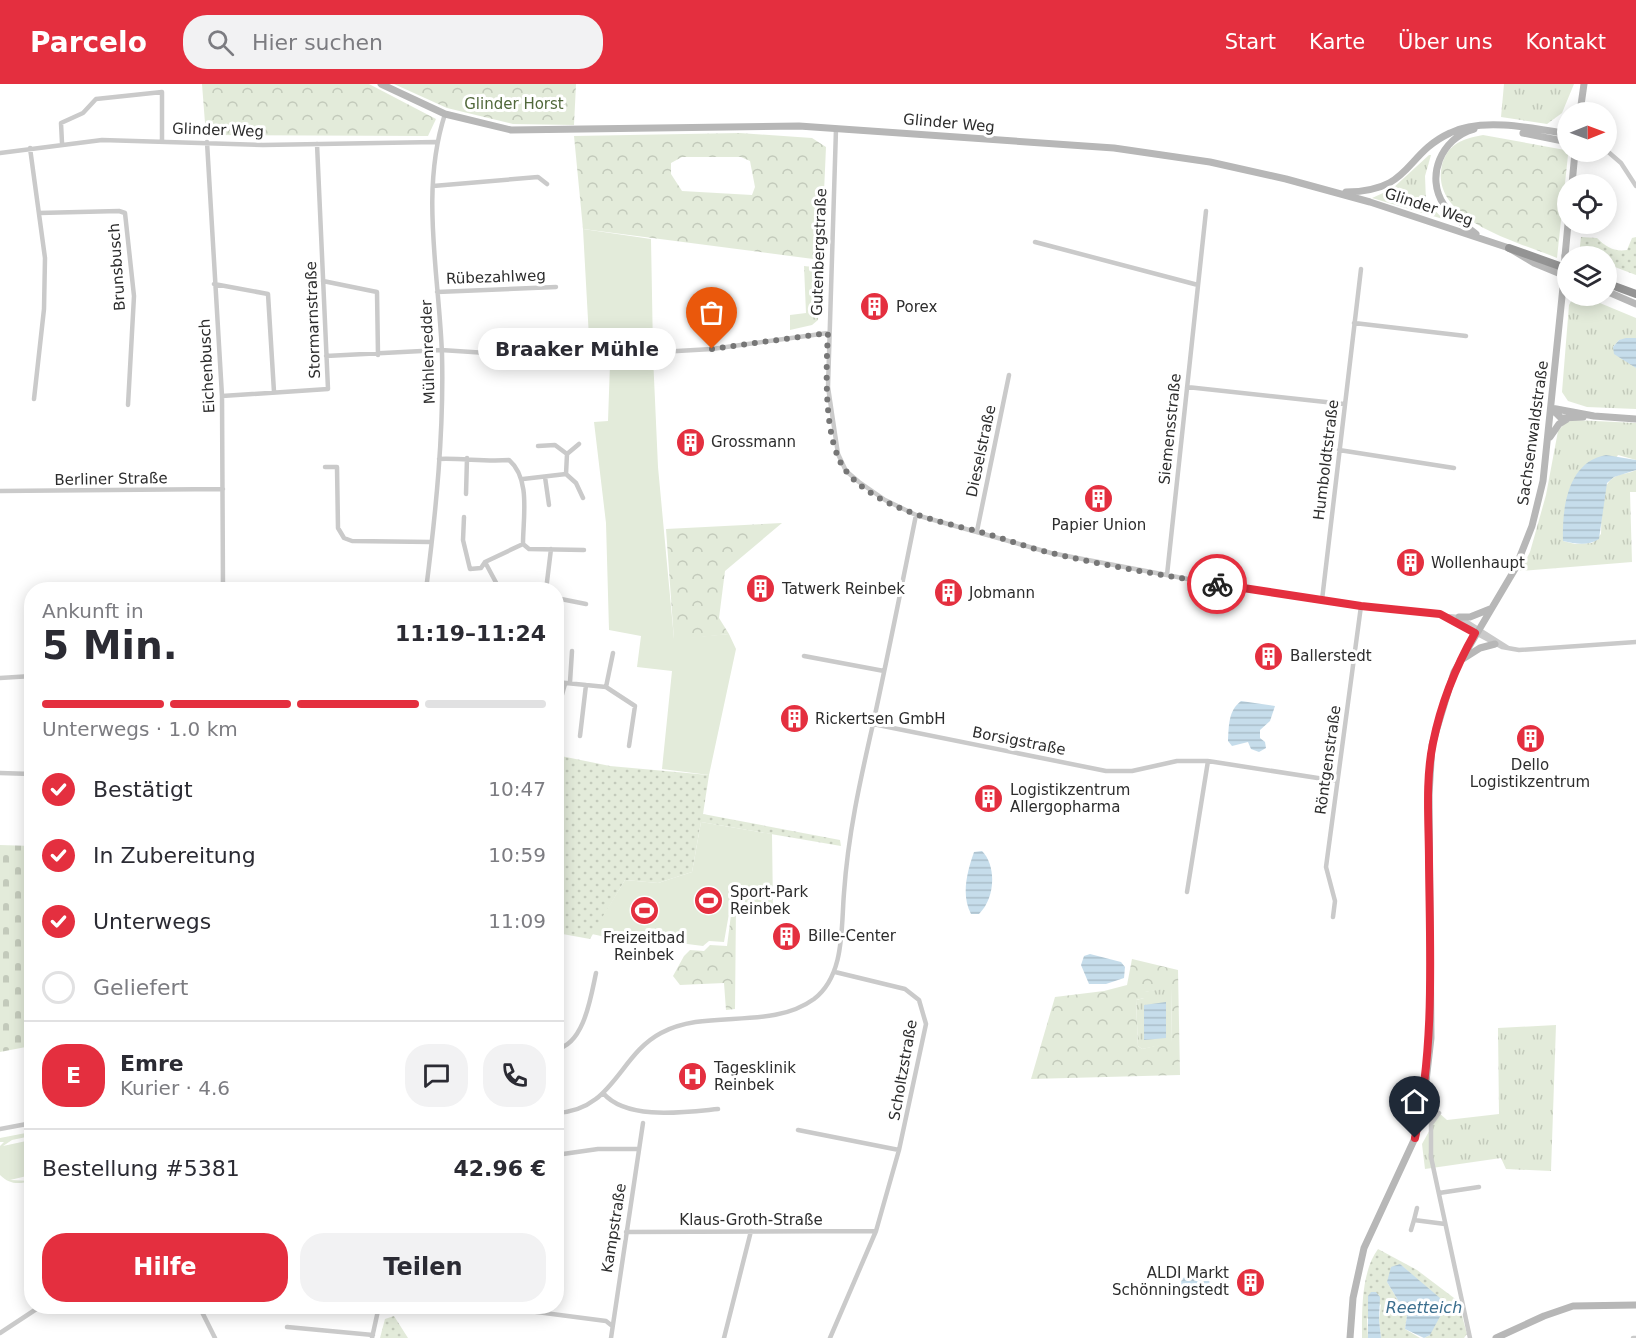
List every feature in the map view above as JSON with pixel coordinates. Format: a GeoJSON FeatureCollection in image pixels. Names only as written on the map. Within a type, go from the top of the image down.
{"type":"FeatureCollection","features":[{"type":"Feature","properties":{"kind":"highway"},"geometry":{"type":"LineString","coordinates":[[1509,248],[1557,265]]}},
{"type":"Feature","properties":{"kind":"highway"},"geometry":{"type":"LineString","coordinates":[[1617,287],[1636,294]]}},
{"type":"Feature","properties":{"kind":"main road","name":"Glinder Weg"},"geometry":{"type":"LineString","coordinates":[[381,84],[445,114],[511,130],[574,131],[756,125],[1114,148],[1210,162],[1341,192],[1509,248],[1534,263],[1557,272]]}},
{"type":"Feature","properties":{"kind":"main road"},"geometry":{"type":"LineString","coordinates":[[1581,102],[1584,84]]}},
{"type":"Feature","properties":{"kind":"main road"},"geometry":{"type":"LineString","coordinates":[[1341,192],[1370,191],[1390,184],[1434,143],[1466,127],[1495,125],[1557,132]]}},
{"type":"Feature","properties":{"kind":"main road"},"geometry":{"type":"LineString","coordinates":[[1480,238],[1450,212],[1438,193],[1436,168],[1450,143],[1468,131],[1491,127],[1557,140]]}},
{"type":"Feature","properties":{"kind":"main road","name":"Sachsenwaldstraße"},"geometry":{"type":"LineString","coordinates":[[1350,1338],[1353,1298],[1364,1248],[1415,1138],[1425,1090],[1431,1038],[1429,795],[1432,745],[1445,697],[1459,661],[1515,569],[1532,526],[1543,481],[1548,442],[1567,234]]}},
{"type":"Feature","properties":{"kind":"main road"},"geometry":{"type":"LineString","coordinates":[[1617,296],[1636,304]]}},
{"type":"Feature","properties":{"kind":"main road"},"geometry":{"type":"LineString","coordinates":[[1551,408],[1594,416]]}},
{"type":"Feature","properties":{"kind":"main road"},"geometry":{"type":"LineString","coordinates":[[1551,408],[1557,416],[1636,419]]}},
{"type":"Feature","properties":{"kind":"main road"},"geometry":{"type":"LineString","coordinates":[[1548,442],[1559,424],[1569,417]]}},
{"type":"Feature","properties":{"kind":"main road"},"geometry":{"type":"LineString","coordinates":[[1459,617],[1470,617],[1492,608]]}},
{"type":"Feature","properties":{"kind":"main road"},"geometry":{"type":"LineString","coordinates":[[1459,661],[1480,648],[1495,644]]}},
{"type":"Feature","properties":{"kind":"main road"},"geometry":{"type":"LineString","coordinates":[[1496,1338],[1544,1316],[1573,1306],[1636,1305]]}},
{"type":"Feature","properties":{"kind":"street"},"geometry":{"type":"LineString","coordinates":[[162,84],[162,141]]}},
{"type":"Feature","properties":{"kind":"street"},"geometry":{"type":"LineString","coordinates":[[62,143],[59,128],[61,123],[83,113],[96,99],[162,92]]}},
{"type":"Feature","properties":{"kind":"street","name":"Mühlenredder"},"geometry":{"type":"LineString","coordinates":[[427,582],[440,459],[441,350],[433,186],[436,142],[445,114]]}},
{"type":"Feature","properties":{"kind":"street","name":"Gutenbergstraße"},"geometry":{"type":"LineString","coordinates":[[836,129],[828,387],[838,454],[846,471],[859,482],[885,500],[916,515],[1051,553],[1167,575],[1322,600],[1445,615],[1477,630]]}},
{"type":"Feature","properties":{"kind":"street","name":"Eichenbusch"},"geometry":{"type":"LineString","coordinates":[[207,142],[222,396],[223,582]]}},
{"type":"Feature","properties":{"kind":"street","name":"Glinder Weg"},"geometry":{"type":"LineString","coordinates":[[0,153],[62,143],[436,142]]}},
{"type":"Feature","properties":{"kind":"street","name":"Stormarnstraße"},"geometry":{"type":"LineString","coordinates":[[222,396],[328,389],[317,144]]}},
{"type":"Feature","properties":{"kind":"street"},"geometry":{"type":"LineString","coordinates":[[30,148],[45,258],[45,309],[34,399]]}},
{"type":"Feature","properties":{"kind":"street"},"geometry":{"type":"LineString","coordinates":[[1617,160],[1636,186]]}},
{"type":"Feature","properties":{"kind":"street"},"geometry":{"type":"LineString","coordinates":[[433,186],[538,177],[547,184]]}},
{"type":"Feature","properties":{"kind":"street","name":"Brunsbusch"},"geometry":{"type":"LineString","coordinates":[[39,213],[119,211],[125,213],[134,296],[128,405]]}},
{"type":"Feature","properties":{"kind":"street","name":"Siemensstraße"},"geometry":{"type":"LineString","coordinates":[[1167,575],[1206,211]]}},
{"type":"Feature","properties":{"kind":"street"},"geometry":{"type":"LineString","coordinates":[[1035,242],[1198,285]]}},
{"type":"Feature","properties":{"kind":"street","name":"Humboldtstraße"},"geometry":{"type":"LineString","coordinates":[[1322,600],[1361,269]]}},
{"type":"Feature","properties":{"kind":"street"},"geometry":{"type":"LineString","coordinates":[[323,281],[376,292],[378,355]]}},
{"type":"Feature","properties":{"kind":"street"},"geometry":{"type":"LineString","coordinates":[[214,284],[268,294],[274,392]]}},
{"type":"Feature","properties":{"kind":"street","name":"Rübezahlweg"},"geometry":{"type":"LineString","coordinates":[[437,292],[556,287]]}},
{"type":"Feature","properties":{"kind":"street"},"geometry":{"type":"LineString","coordinates":[[1354,323],[1466,336]]}},
{"type":"Feature","properties":{"kind":"street"},"geometry":{"type":"LineString","coordinates":[[660,352],[712,349],[828,333]]}},
{"type":"Feature","properties":{"kind":"street"},"geometry":{"type":"LineString","coordinates":[[326,356],[441,350],[582,359]]}},
{"type":"Feature","properties":{"kind":"street","name":"Dieselstraße"},"geometry":{"type":"LineString","coordinates":[[977,531],[1009,375]]}},
{"type":"Feature","properties":{"kind":"street"},"geometry":{"type":"LineString","coordinates":[[1187,387],[1344,404]]}},
{"type":"Feature","properties":{"kind":"street"},"geometry":{"type":"LineString","coordinates":[[566,474],[567,454],[579,444]]}},
{"type":"Feature","properties":{"kind":"street"},"geometry":{"type":"LineString","coordinates":[[538,446],[555,445],[567,454]]}},
{"type":"Feature","properties":{"kind":"street"},"geometry":{"type":"LineString","coordinates":[[1339,450],[1454,468]]}},
{"type":"Feature","properties":{"kind":"street"},"geometry":{"type":"LineString","coordinates":[[440,459],[467,458],[479,462],[509,460],[517,467],[523,479],[523,544]]}},
{"type":"Feature","properties":{"kind":"street"},"geometry":{"type":"LineString","coordinates":[[466,494],[467,458]]}},
{"type":"Feature","properties":{"kind":"street"},"geometry":{"type":"LineString","coordinates":[[325,467],[337,467],[338,528],[345,538],[352,541],[431,542]]}},
{"type":"Feature","properties":{"kind":"street"},"geometry":{"type":"LineString","coordinates":[[523,479],[566,474]]}},
{"type":"Feature","properties":{"kind":"street"},"geometry":{"type":"LineString","coordinates":[[566,474],[576,483],[583,498]]}},
{"type":"Feature","properties":{"kind":"street"},"geometry":{"type":"LineString","coordinates":[[545,477],[549,505]]}},
{"type":"Feature","properties":{"kind":"street","name":"Berliner Straße"},"geometry":{"type":"LineString","coordinates":[[0,491],[223,489]]}},
{"type":"Feature","properties":{"kind":"street"},"geometry":{"type":"LineString","coordinates":[[564,1112],[578,1109],[603,1094],[640,1047],[662,1032],[681,1025],[767,1016],[799,1007],[815,998],[835,972],[847,843],[916,515]]}},
{"type":"Feature","properties":{"kind":"street"},"geometry":{"type":"LineString","coordinates":[[464,517],[463,540],[470,569],[481,568],[485,562],[523,544]]}},
{"type":"Feature","properties":{"kind":"street"},"geometry":{"type":"LineString","coordinates":[[523,544],[529,549],[584,550]]}},
{"type":"Feature","properties":{"kind":"street"},"geometry":{"type":"LineString","coordinates":[[547,582],[551,549]]}},
{"type":"Feature","properties":{"kind":"street"},"geometry":{"type":"LineString","coordinates":[[485,562],[496,582]]}},
{"type":"Feature","properties":{"kind":"street"},"geometry":{"type":"LineString","coordinates":[[564,600],[586,604]]}},
{"type":"Feature","properties":{"kind":"street","name":"Röntgenstraße"},"geometry":{"type":"LineString","coordinates":[[1334,917],[1335,902],[1326,867],[1361,606]]}},
{"type":"Feature","properties":{"kind":"street"},"geometry":{"type":"LineString","coordinates":[[1445,615],[1459,617],[1495,644],[1519,650],[1636,642]]}},
{"type":"Feature","properties":{"kind":"street"},"geometry":{"type":"LineString","coordinates":[[1477,630],[1508,648]]}},
{"type":"Feature","properties":{"kind":"street"},"geometry":{"type":"LineString","coordinates":[[564,692],[572,651]]}},
{"type":"Feature","properties":{"kind":"street"},"geometry":{"type":"LineString","coordinates":[[606,687],[614,654]]}},
{"type":"Feature","properties":{"kind":"street"},"geometry":{"type":"LineString","coordinates":[[804,656],[884,671]]}},
{"type":"Feature","properties":{"kind":"street"},"geometry":{"type":"LineString","coordinates":[[0,678],[24,676]]}},
{"type":"Feature","properties":{"kind":"street"},"geometry":{"type":"LineString","coordinates":[[564,683],[606,687],[635,706],[629,746]]}},
{"type":"Feature","properties":{"kind":"street"},"geometry":{"type":"LineString","coordinates":[[580,736],[586,685]]}},
{"type":"Feature","properties":{"kind":"street","name":"Borsigstraße"},"geometry":{"type":"LineString","coordinates":[[873,724],[1106,771],[1132,771],[1177,761],[1208,761],[1337,781]]}},
{"type":"Feature","properties":{"kind":"street"},"geometry":{"type":"LineString","coordinates":[[1187,892],[1208,761]]}},
{"type":"Feature","properties":{"kind":"street"},"geometry":{"type":"LineString","coordinates":[[0,773],[24,774]]}},
{"type":"Feature","properties":{"kind":"street"},"geometry":{"type":"LineString","coordinates":[[564,1047],[577,1035],[596,972]]}},
{"type":"Feature","properties":{"kind":"street","name":"Scholtzstraße"},"geometry":{"type":"LineString","coordinates":[[830,1338],[876,1231],[899,1150],[923,1041],[925,1014],[919,1000],[905,989],[835,972]]}},
{"type":"Feature","properties":{"kind":"street"},"geometry":{"type":"LineString","coordinates":[[603,1094],[617,1104],[660,1115],[718,1109]]}},
{"type":"Feature","properties":{"kind":"street"},"geometry":{"type":"LineString","coordinates":[[1439,1113],[1431,1124],[1431,1157],[1470,1338]]}},
{"type":"Feature","properties":{"kind":"street","name":"Kampstraße"},"geometry":{"type":"LineString","coordinates":[[611,1338],[611,1325],[643,1123]]}},
{"type":"Feature","properties":{"kind":"street"},"geometry":{"type":"LineString","coordinates":[[0,1129],[24,1124]]}},
{"type":"Feature","properties":{"kind":"street"},"geometry":{"type":"LineString","coordinates":[[798,1130],[899,1150]]}},
{"type":"Feature","properties":{"kind":"street"},"geometry":{"type":"LineString","coordinates":[[564,1154],[598,1149],[639,1149]]}},
{"type":"Feature","properties":{"kind":"street"},"geometry":{"type":"LineString","coordinates":[[1438,1192],[1479,1186]]}},
{"type":"Feature","properties":{"kind":"street"},"geometry":{"type":"LineString","coordinates":[[1411,1230],[1417,1208]]}},
{"type":"Feature","properties":{"kind":"street"},"geometry":{"type":"LineString","coordinates":[[1414,1220],[1445,1224]]}},
{"type":"Feature","properties":{"kind":"street","name":"Klaus-Groth-Straße"},"geometry":{"type":"LineString","coordinates":[[626,1232],[876,1231]]}},
{"type":"Feature","properties":{"kind":"street"},"geometry":{"type":"LineString","coordinates":[[724,1338],[751,1232]]}},
{"type":"Feature","properties":{"kind":"street"},"geometry":{"type":"LineString","coordinates":[[0,1333],[31,1314]]}},
{"type":"Feature","properties":{"kind":"street"},"geometry":{"type":"LineString","coordinates":[[204,1314],[215,1338]]}},
{"type":"Feature","properties":{"kind":"street"},"geometry":{"type":"LineString","coordinates":[[287,1327],[372,1336],[377,1314]]}},
{"type":"Feature","properties":{"kind":"street"},"geometry":{"type":"LineString","coordinates":[[560,1314],[606,1321],[611,1325]]}},
{"type":"Feature","properties":{"kind":"green space"},"geometry":{"type":"Polygon","coordinates":[[[202,84],[369,84],[436,119],[428,136],[213,135],[205,123],[202,84]]]}},
{"type":"Feature","properties":{"kind":"green space","name":"Glinder Horst"},"geometry":{"type":"Polygon","coordinates":[[[394,84],[576,84],[574,125],[513,124],[447,108],[394,84]]]}},
{"type":"Feature","properties":{"kind":"green space"},"geometry":{"type":"Polygon","coordinates":[[[1504,84],[1574,84],[1567,102],[1557,102],[1557,117],[1547,124],[1501,117],[1504,84]]]}},
{"type":"Feature","properties":{"kind":"green space"},"geometry":{"type":"Polygon","coordinates":[[[740,133],[812,138],[826,147],[821,260],[583,229],[574,136],[740,133]],[[682,157],[671,163],[671,174],[682,191],[752,195],[755,187],[750,161],[741,157],[682,157]]]}},
{"type":"Feature","properties":{"kind":"green space"},"geometry":{"type":"Polygon","coordinates":[[[1483,135],[1557,149],[1557,162],[1567,162],[1566,174],[1557,174],[1557,234],[1560,234],[1557,258],[1480,226],[1449,200],[1442,184],[1442,165],[1452,147],[1469,138],[1483,135]]]}},
{"type":"Feature","properties":{"kind":"green space"},"geometry":{"type":"Polygon","coordinates":[[[1431,155],[1425,176],[1426,201],[1443,219],[1372,198],[1392,189],[1431,155]]]}},
{"type":"Feature","properties":{"kind":"green space"},"geometry":{"type":"Polygon","coordinates":[[[583,229],[651,239],[653,350],[590,356],[583,229]]]}},
{"type":"Feature","properties":{"kind":"green space"},"geometry":{"type":"Polygon","coordinates":[[[1581,237],[1597,238],[1607,246],[1580,246],[1581,237]]]}},
{"type":"Feature","properties":{"kind":"green space"},"geometry":{"type":"Polygon","coordinates":[[[1636,237],[1636,275],[1617,268],[1617,250],[1627,250],[1632,238],[1636,237]]]}},
{"type":"Feature","properties":{"kind":"green space"},"geometry":{"type":"Polygon","coordinates":[[[804,266],[822,268],[818,320],[812,325],[790,330],[790,315],[806,313],[804,266]]]}},
{"type":"Feature","properties":{"kind":"green space"},"geometry":{"type":"Polygon","coordinates":[[[1569,306],[1607,306],[1636,318],[1636,338],[1619,340],[1613,347],[1636,368],[1636,409],[1587,407],[1568,401],[1562,392],[1569,306]]]}},
{"type":"Feature","properties":{"kind":"green space"},"geometry":{"type":"Polygon","coordinates":[[[653,356],[658,467],[674,639],[729,634],[736,649],[709,775],[662,769],[672,671],[637,667],[641,636],[609,630],[606,523],[594,422],[608,421],[610,364],[621,359],[653,356]]]}},
{"type":"Feature","properties":{"kind":"green space"},"geometry":{"type":"Polygon","coordinates":[[[1575,420],[1636,423],[1636,460],[1618,455],[1563,541],[1575,544],[1592,543],[1601,534],[1603,496],[1608,483],[1616,476],[1636,470],[1636,492],[1630,492],[1632,562],[1520,571],[1530,552],[1546,495],[1558,431],[1566,422],[1575,420]]]}},
{"type":"Feature","properties":{"kind":"green space"},"geometry":{"type":"Polygon","coordinates":[[[782,523],[725,571],[719,618],[729,634],[674,640],[666,529],[782,523]]]}},
{"type":"Feature","properties":{"kind":"green space"},"geometry":{"type":"Polygon","coordinates":[[[564,757],[610,766],[709,775],[703,814],[840,840],[841,846],[701,822],[692,872],[658,883],[625,880],[590,939],[564,934],[564,757]]]}},
{"type":"Feature","properties":{"kind":"green space"},"geometry":{"type":"Polygon","coordinates":[[[701,822],[772,834],[773,910],[731,902],[724,942],[709,941],[703,946],[633,937],[619,940],[592,934],[625,880],[658,883],[692,872],[701,822]]]}},
{"type":"Feature","properties":{"kind":"green space"},"geometry":{"type":"Polygon","coordinates":[[[0,845],[24,846],[24,1047],[0,1052],[0,845]]]}},
{"type":"Feature","properties":{"kind":"green space"},"geometry":{"type":"Polygon","coordinates":[[[736,906],[735,1009],[726,1010],[724,983],[680,985],[673,976],[690,950],[704,951],[710,945],[727,946],[732,907],[736,906]]]}},
{"type":"Feature","properties":{"kind":"green space"},"geometry":{"type":"Polygon","coordinates":[[[1132,959],[1178,970],[1180,1075],[1031,1079],[1055,997],[1104,991],[1127,985],[1132,959]],[[1171,988],[1145,992],[1144,998],[1136,1000],[1138,1046],[1142,1049],[1172,1042],[1171,988]]]}},
{"type":"Feature","properties":{"kind":"green space"},"geometry":{"type":"Polygon","coordinates":[[[1171,987],[1172,1043],[1142,1049],[1138,1046],[1136,1000],[1144,998],[1144,992],[1171,987]]]}},
{"type":"Feature","properties":{"kind":"green space"},"geometry":{"type":"Polygon","coordinates":[[[1556,1025],[1551,1171],[1506,1169],[1501,1158],[1425,1169],[1422,1144],[1439,1113],[1447,1120],[1499,1114],[1498,1028],[1556,1025]]]}},
{"type":"Feature","properties":{"kind":"green space"},"geometry":{"type":"Polygon","coordinates":[[[24,1133],[24,1137],[12,1140],[3,1146],[24,1142],[24,1177],[10,1180],[24,1182],[7,1181],[0,1175],[0,1146],[4,1142],[0,1142],[0,1138],[24,1133]]]}},
{"type":"Feature","properties":{"kind":"green space"},"geometry":{"type":"Polygon","coordinates":[[[1378,1249],[1417,1270],[1458,1301],[1467,1334],[1464,1338],[1424,1338],[1430,1335],[1412,1275],[1400,1264],[1387,1282],[1407,1315],[1405,1329],[1420,1338],[1381,1338],[1379,1320],[1381,1304],[1367,1319],[1368,1338],[1362,1338],[1365,1280],[1372,1258],[1378,1249]]]}},
{"type":"Feature","properties":{"kind":"green space"},"geometry":{"type":"Polygon","coordinates":[[[394,1316],[408,1338],[380,1338],[385,1319],[394,1316]]]}},
{"type":"Feature","properties":{"kind":"water"},"geometry":{"type":"Polygon","coordinates":[[[1636,338],[1636,368],[1614,354],[1613,347],[1619,340],[1636,338]]]}},
{"type":"Feature","properties":{"kind":"water"},"geometry":{"type":"Polygon","coordinates":[[[1606,455],[1636,460],[1636,470],[1614,477],[1607,483],[1599,539],[1582,544],[1563,541],[1566,502],[1575,477],[1593,459],[1606,455]]]}},
{"type":"Feature","properties":{"kind":"water"},"geometry":{"type":"Polygon","coordinates":[[[1241,701],[1275,706],[1270,721],[1260,730],[1260,738],[1265,742],[1266,748],[1259,752],[1251,749],[1248,742],[1232,746],[1228,741],[1231,714],[1241,701]]]}},
{"type":"Feature","properties":{"kind":"water"},"geometry":{"type":"Polygon","coordinates":[[[982,851],[990,865],[991,891],[979,914],[971,914],[966,899],[967,875],[974,852],[982,851]]]}},
{"type":"Feature","properties":{"kind":"water"},"geometry":{"type":"Polygon","coordinates":[[[1090,954],[1121,962],[1125,967],[1124,978],[1106,984],[1089,984],[1081,965],[1084,956],[1090,954]]]}},
{"type":"Feature","properties":{"kind":"water"},"geometry":{"type":"Polygon","coordinates":[[[1166,1002],[1166,1038],[1144,1040],[1144,1005],[1166,1002]]]}},
{"type":"Feature","properties":{"kind":"water","name":"Reetteich"},"geometry":{"type":"Polygon","coordinates":[[[1400,1264],[1440,1298],[1443,1311],[1430,1335],[1424,1338],[1405,1329],[1407,1315],[1387,1282],[1391,1267],[1400,1264]]]}},
{"type":"Feature","properties":{"kind":"water"},"geometry":{"type":"Polygon","coordinates":[[[1209,1275],[1210,1293],[1182,1296],[1181,1278],[1209,1275]]]}},
{"type":"Feature","properties":{"kind":"water"},"geometry":{"type":"Polygon","coordinates":[[[1371,1292],[1376,1292],[1380,1297],[1381,1338],[1368,1338],[1368,1296],[1371,1292]]]}},
{"type":"Feature","properties":{"kind":"way so far"},"geometry":{"type":"LineString","coordinates":[[712,349],[828,333],[826,360],[831,424],[838,454],[846,471],[885,500],[916,515],[1051,553],[1217,584]]}},
{"type":"Feature","properties":{"kind":"place","name":"Porex"},"geometry":{"type":"Point","coordinates":[875,307]}},
{"type":"Feature","properties":{"kind":"place","name":"Braaker Mühle"},"geometry":{"type":"Point","coordinates":[712,349]}},
{"type":"Feature","properties":{"kind":"place","name":"Grossmann"},"geometry":{"type":"Point","coordinates":[690,442]}},
{"type":"Feature","properties":{"kind":"place","name":"Papier Union"},"geometry":{"type":"Point","coordinates":[1099,498]}},
{"type":"Feature","properties":{"kind":"place","name":"Wollenhaupt"},"geometry":{"type":"Point","coordinates":[1410,563]}},
{"type":"Feature","properties":{"kind":"place","name":"Tatwerk Reinbek"},"geometry":{"type":"Point","coordinates":[761,589]}},
{"type":"Feature","properties":{"kind":"place","name":"Jobmann"},"geometry":{"type":"Point","coordinates":[948,593]}},
{"type":"Feature","properties":{"kind":"place","name":"Ballerstedt"},"geometry":{"type":"Point","coordinates":[1269,656]}},
{"type":"Feature","properties":{"kind":"place","name":"Rickertsen GmbH"},"geometry":{"type":"Point","coordinates":[794,719]}},
{"type":"Feature","properties":{"kind":"place","name":"Dello Logistikzentrum"},"geometry":{"type":"Point","coordinates":[1530,738]}},
{"type":"Feature","properties":{"kind":"place","name":"Logistikzentrum Allergopharma"},"geometry":{"type":"Point","coordinates":[989,799]}},
{"type":"Feature","properties":{"kind":"place","name":"Sport-Park Reinbek"},"geometry":{"type":"Point","coordinates":[709,901]}},
{"type":"Feature","properties":{"kind":"place","name":"Freizeitbad Reinbek"},"geometry":{"type":"Point","coordinates":[644,911]}},
{"type":"Feature","properties":{"kind":"place","name":"Bille-Center"},"geometry":{"type":"Point","coordinates":[787,936]}},
{"type":"Feature","properties":{"kind":"place","name":"Tagesklinik Reinbek"},"geometry":{"type":"Point","coordinates":[693,1077]}},
{"type":"Feature","properties":{"kind":"place","name":"ALDI Markt Schönningstedt"},"geometry":{"type":"Point","coordinates":[1250,1282]}},
{"type":"Feature","properties":{"kind":"route"},"geometry":{"type":"LineString","coordinates":[[1217,584],[1361,606],[1440,614],[1475,633],[1454,672],[1432,745],[1429,795],[1431,1038],[1425,1090],[1415,1138]]}}]}
